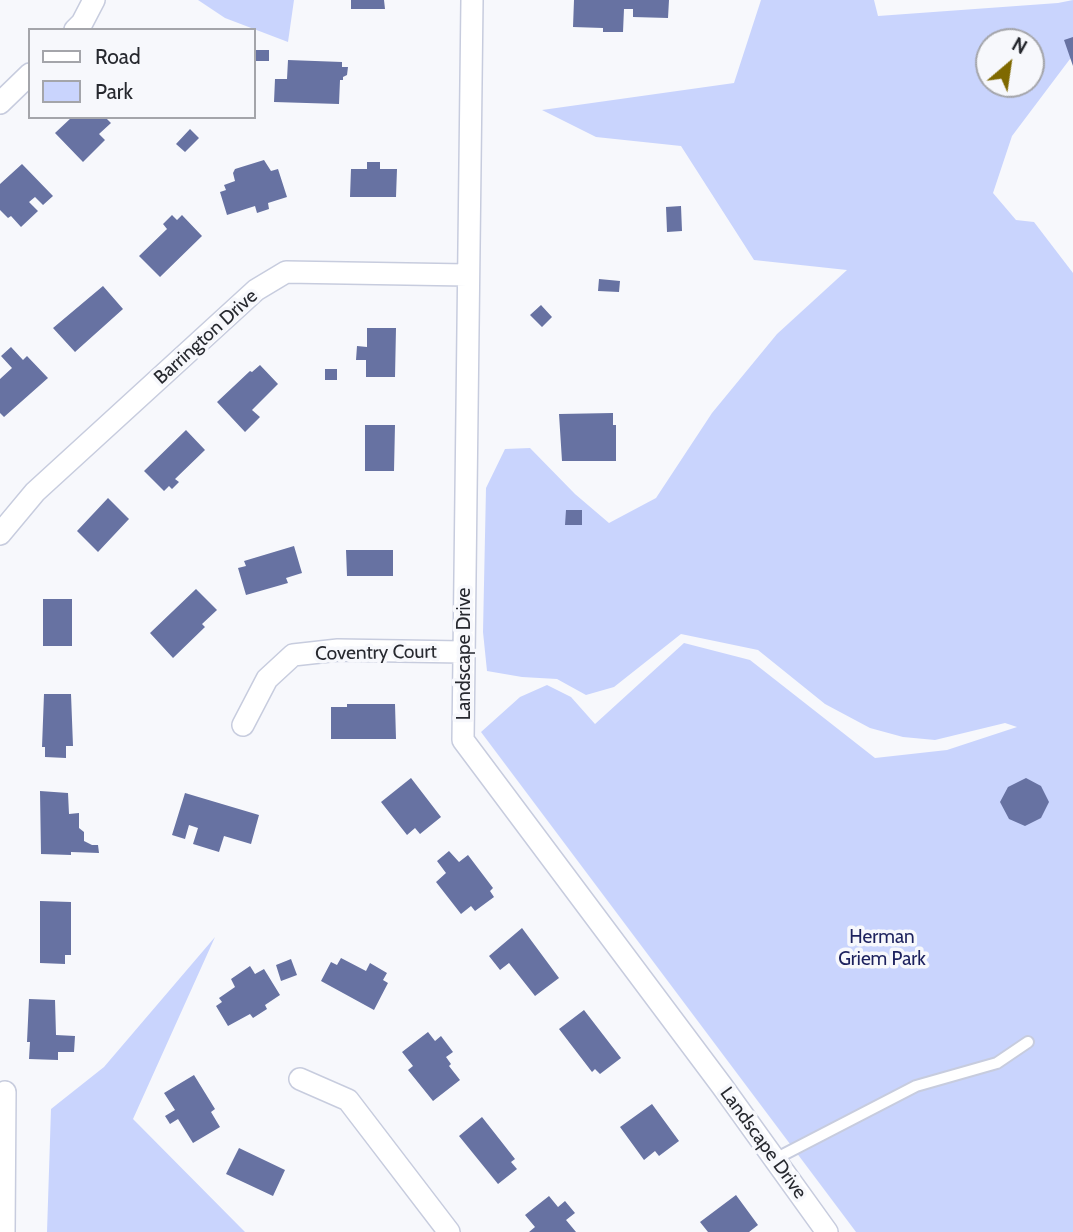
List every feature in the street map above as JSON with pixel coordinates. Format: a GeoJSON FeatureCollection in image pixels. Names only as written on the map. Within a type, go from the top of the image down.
{"type":"FeatureCollection","features":[{"type":"Feature","properties":{"kind":"street"},"geometry":{"type":"LineString","coordinates":[[77,28],[94,0]]}},
{"type":"Feature","properties":{"kind":"street","name":"Landscape Drive"},"geometry":{"type":"LineString","coordinates":[[472,0],[463,740],[827,1232]]}},
{"type":"Feature","properties":{"kind":"street"},"geometry":{"type":"LineString","coordinates":[[0,103],[28,76]]}},
{"type":"Feature","properties":{"kind":"street","name":"Barrington Drive"},"geometry":{"type":"LineString","coordinates":[[0,534],[35,492],[256,290],[286,272],[467,275]]}},
{"type":"Feature","properties":{"kind":"street","name":"Coventry Court"},"geometry":{"type":"LineString","coordinates":[[243,725],[267,679],[293,655],[338,650],[463,652]]}},
{"type":"Feature","properties":{"kind":"street"},"geometry":{"type":"LineString","coordinates":[[300,1079],[348,1100],[449,1232]]}},
{"type":"Feature","properties":{"kind":"street"},"geometry":{"type":"LineString","coordinates":[[4,1232],[5,1092]]}},
{"type":"Feature","properties":{"kind":"lane"},"geometry":{"type":"LineString","coordinates":[[775,1159],[916,1086],[997,1063],[1028,1042]]}},
{"type":"Feature","properties":{"kind":"green space"},"geometry":{"type":"Polygon","coordinates":[[[198,0],[294,0],[288,42],[225,18],[198,0]]]}},
{"type":"Feature","properties":{"kind":"green space","name":"Herman Griem Park"},"geometry":{"type":"Polygon","coordinates":[[[761,0],[874,0],[878,16],[1073,0],[1073,55],[1045,92],[1045,28],[975,28],[975,98],[1041,98],[1012,136],[993,193],[1016,220],[1034,222],[1073,273],[1073,1232],[856,1232],[481,732],[520,697],[547,685],[571,697],[595,724],[684,643],[750,660],[875,758],[947,750],[1017,727],[1005,723],[935,740],[903,737],[870,728],[825,704],[758,650],[681,634],[614,687],[586,695],[557,679],[487,671],[483,632],[486,488],[505,449],[530,448],[575,494],[609,523],[656,498],[712,413],[777,334],[847,270],[754,260],[681,146],[596,137],[542,110],[734,83],[761,0]]]}},
{"type":"Feature","properties":{"kind":"green space"},"geometry":{"type":"Polygon","coordinates":[[[215,937],[133,1119],[245,1232],[47,1232],[51,1109],[104,1067],[215,937]]]}},
{"type":"Feature","properties":{"kind":"building"},"geometry":{"type":"Polygon","coordinates":[[[351,0],[384,0],[385,9],[351,9],[351,0]]]}},
{"type":"Feature","properties":{"kind":"building"},"geometry":{"type":"Polygon","coordinates":[[[574,0],[669,0],[668,18],[633,17],[633,9],[624,9],[623,32],[573,27],[574,0]]]}},
{"type":"Feature","properties":{"kind":"building"},"geometry":{"type":"Polygon","coordinates":[[[1073,37],[1073,66],[1064,40],[1073,37]]]}},
{"type":"Feature","properties":{"kind":"building"},"geometry":{"type":"Polygon","coordinates":[[[256,50],[269,50],[269,61],[256,61],[256,50]]]}},
{"type":"Feature","properties":{"kind":"building"},"geometry":{"type":"Polygon","coordinates":[[[288,60],[342,62],[342,67],[348,67],[347,75],[340,80],[339,104],[274,102],[275,79],[287,79],[288,60]]]}},
{"type":"Feature","properties":{"kind":"building"},"geometry":{"type":"Polygon","coordinates":[[[70,119],[107,119],[111,123],[99,134],[105,140],[83,162],[55,133],[70,119]]]}},
{"type":"Feature","properties":{"kind":"building"},"geometry":{"type":"Polygon","coordinates":[[[190,129],[199,138],[185,152],[176,144],[190,129]]]}},
{"type":"Feature","properties":{"kind":"building"},"geometry":{"type":"Polygon","coordinates":[[[264,160],[271,171],[278,169],[287,197],[268,203],[269,209],[257,213],[255,206],[227,215],[220,192],[226,190],[224,185],[235,181],[235,169],[264,160]]]}},
{"type":"Feature","properties":{"kind":"building"},"geometry":{"type":"Polygon","coordinates":[[[367,162],[380,162],[380,169],[397,169],[396,197],[350,197],[351,169],[367,169],[367,162]]]}},
{"type":"Feature","properties":{"kind":"building"},"geometry":{"type":"Polygon","coordinates":[[[22,164],[53,196],[43,205],[35,197],[29,202],[38,211],[21,227],[11,216],[8,218],[0,210],[0,184],[22,164]]]}},
{"type":"Feature","properties":{"kind":"building"},"geometry":{"type":"Polygon","coordinates":[[[681,206],[682,231],[667,232],[666,207],[681,206]]]}},
{"type":"Feature","properties":{"kind":"building"},"geometry":{"type":"Polygon","coordinates":[[[172,215],[177,220],[182,215],[202,236],[160,277],[139,256],[167,229],[163,224],[172,215]]]}},
{"type":"Feature","properties":{"kind":"building"},"geometry":{"type":"Polygon","coordinates":[[[599,279],[620,281],[619,292],[598,291],[599,279]]]}},
{"type":"Feature","properties":{"kind":"building"},"geometry":{"type":"Polygon","coordinates":[[[103,286],[123,309],[75,352],[53,328],[103,286]]]}},
{"type":"Feature","properties":{"kind":"building"},"geometry":{"type":"Polygon","coordinates":[[[541,305],[552,317],[542,327],[530,315],[541,305]]]}},
{"type":"Feature","properties":{"kind":"building"},"geometry":{"type":"Polygon","coordinates":[[[367,328],[396,328],[395,377],[366,377],[366,360],[356,360],[357,346],[367,347],[367,328]]]}},
{"type":"Feature","properties":{"kind":"building"},"geometry":{"type":"Polygon","coordinates":[[[11,347],[23,360],[27,356],[48,378],[4,417],[0,413],[0,379],[12,368],[1,356],[11,347]]]}},
{"type":"Feature","properties":{"kind":"building"},"geometry":{"type":"Polygon","coordinates":[[[260,365],[278,384],[252,410],[260,417],[245,432],[217,402],[260,365]]]}},
{"type":"Feature","properties":{"kind":"building"},"geometry":{"type":"Polygon","coordinates":[[[325,369],[337,369],[337,380],[325,380],[325,369]]]}},
{"type":"Feature","properties":{"kind":"building"},"geometry":{"type":"Polygon","coordinates":[[[613,413],[613,425],[616,425],[616,461],[562,461],[559,414],[613,413]]]}},
{"type":"Feature","properties":{"kind":"building"},"geometry":{"type":"Polygon","coordinates":[[[365,425],[395,425],[394,471],[365,471],[365,425]]]}},
{"type":"Feature","properties":{"kind":"building"},"geometry":{"type":"Polygon","coordinates":[[[186,430],[205,450],[175,479],[179,482],[172,489],[169,486],[164,491],[144,471],[186,430]]]}},
{"type":"Feature","properties":{"kind":"building"},"geometry":{"type":"Polygon","coordinates":[[[108,498],[129,519],[98,552],[77,531],[108,498]]]}},
{"type":"Feature","properties":{"kind":"building"},"geometry":{"type":"Polygon","coordinates":[[[566,510],[582,510],[582,525],[565,525],[566,510]]]}},
{"type":"Feature","properties":{"kind":"building"},"geometry":{"type":"Polygon","coordinates":[[[294,546],[302,573],[286,578],[288,583],[246,595],[238,568],[246,566],[244,561],[294,546]]]}},
{"type":"Feature","properties":{"kind":"building"},"geometry":{"type":"Polygon","coordinates":[[[346,550],[393,550],[393,576],[347,576],[346,550]]]}},
{"type":"Feature","properties":{"kind":"building"},"geometry":{"type":"Polygon","coordinates":[[[196,589],[217,610],[202,624],[205,627],[173,658],[150,633],[196,589]]]}},
{"type":"Feature","properties":{"kind":"building"},"geometry":{"type":"Polygon","coordinates":[[[43,599],[72,599],[72,646],[43,646],[43,599]]]}},
{"type":"Feature","properties":{"kind":"building"},"geometry":{"type":"Polygon","coordinates":[[[44,694],[71,694],[73,746],[66,746],[66,758],[45,757],[45,747],[42,747],[44,694]]]}},
{"type":"Feature","properties":{"kind":"building"},"geometry":{"type":"Polygon","coordinates":[[[347,704],[395,704],[396,739],[331,739],[331,707],[347,707],[347,704]]]}},
{"type":"Feature","properties":{"kind":"building"},"geometry":{"type":"Polygon","coordinates":[[[411,778],[441,817],[420,834],[415,828],[407,835],[381,802],[411,778]]]}},
{"type":"Feature","properties":{"kind":"building"},"geometry":{"type":"Polygon","coordinates":[[[1026,778],[1041,786],[1049,802],[1041,818],[1025,826],[1009,819],[1000,802],[1008,787],[1026,778]]]}},
{"type":"Feature","properties":{"kind":"building"},"geometry":{"type":"Polygon","coordinates":[[[40,791],[68,793],[69,814],[79,813],[79,828],[84,832],[84,841],[98,845],[99,853],[41,854],[40,791]]]}},
{"type":"Feature","properties":{"kind":"building"},"geometry":{"type":"Polygon","coordinates":[[[185,793],[259,815],[251,844],[224,836],[219,852],[193,844],[198,828],[189,825],[185,839],[172,835],[185,793]]]}},
{"type":"Feature","properties":{"kind":"building"},"geometry":{"type":"Polygon","coordinates":[[[449,851],[459,862],[468,855],[493,888],[490,891],[494,897],[475,911],[471,906],[461,914],[436,882],[446,873],[437,861],[449,851]]]}},
{"type":"Feature","properties":{"kind":"building"},"geometry":{"type":"Polygon","coordinates":[[[40,901],[71,902],[71,955],[65,955],[65,964],[40,963],[40,901]]]}},
{"type":"Feature","properties":{"kind":"building"},"geometry":{"type":"Polygon","coordinates":[[[522,928],[559,978],[535,996],[509,963],[500,970],[489,956],[522,928]]]}},
{"type":"Feature","properties":{"kind":"building"},"geometry":{"type":"Polygon","coordinates":[[[341,958],[366,971],[370,963],[387,973],[383,980],[388,983],[374,1010],[321,981],[331,962],[337,965],[341,958]]]}},
{"type":"Feature","properties":{"kind":"building"},"geometry":{"type":"Polygon","coordinates":[[[291,959],[297,975],[281,981],[276,965],[291,959]]]}},
{"type":"Feature","properties":{"kind":"building"},"geometry":{"type":"Polygon","coordinates":[[[250,966],[255,974],[264,969],[280,995],[265,1005],[267,1009],[253,1018],[250,1014],[228,1026],[216,1006],[222,1002],[219,998],[235,987],[231,979],[250,966]]]}},
{"type":"Feature","properties":{"kind":"building"},"geometry":{"type":"Polygon","coordinates":[[[29,999],[55,1000],[56,1035],[75,1036],[74,1052],[58,1052],[58,1060],[29,1059],[29,999]]]}},
{"type":"Feature","properties":{"kind":"building"},"geometry":{"type":"Polygon","coordinates":[[[584,1010],[621,1058],[600,1074],[595,1069],[592,1072],[559,1029],[584,1010]]]}},
{"type":"Feature","properties":{"kind":"building"},"geometry":{"type":"Polygon","coordinates":[[[428,1032],[435,1041],[441,1036],[453,1052],[446,1057],[451,1064],[449,1066],[460,1080],[433,1101],[408,1070],[413,1066],[402,1052],[428,1032]]]}},
{"type":"Feature","properties":{"kind":"building"},"geometry":{"type":"Polygon","coordinates":[[[194,1075],[215,1109],[211,1112],[220,1127],[193,1143],[178,1119],[170,1124],[165,1116],[175,1110],[164,1093],[194,1075]]]}},
{"type":"Feature","properties":{"kind":"building"},"geometry":{"type":"Polygon","coordinates":[[[652,1104],[679,1141],[659,1156],[655,1151],[644,1160],[620,1127],[652,1104]]]}},
{"type":"Feature","properties":{"kind":"building"},"geometry":{"type":"Polygon","coordinates":[[[482,1117],[515,1159],[511,1162],[517,1169],[498,1184],[459,1136],[482,1117]]]}},
{"type":"Feature","properties":{"kind":"building"},"geometry":{"type":"Polygon","coordinates":[[[239,1148],[285,1170],[273,1196],[226,1174],[239,1148]]]}},
{"type":"Feature","properties":{"kind":"building"},"geometry":{"type":"Polygon","coordinates":[[[736,1195],[758,1225],[749,1232],[708,1232],[700,1222],[736,1195]]]}},
{"type":"Feature","properties":{"kind":"building"},"geometry":{"type":"Polygon","coordinates":[[[549,1196],[558,1207],[565,1201],[575,1213],[566,1220],[576,1232],[529,1232],[535,1227],[525,1215],[549,1196]]]}}]}
